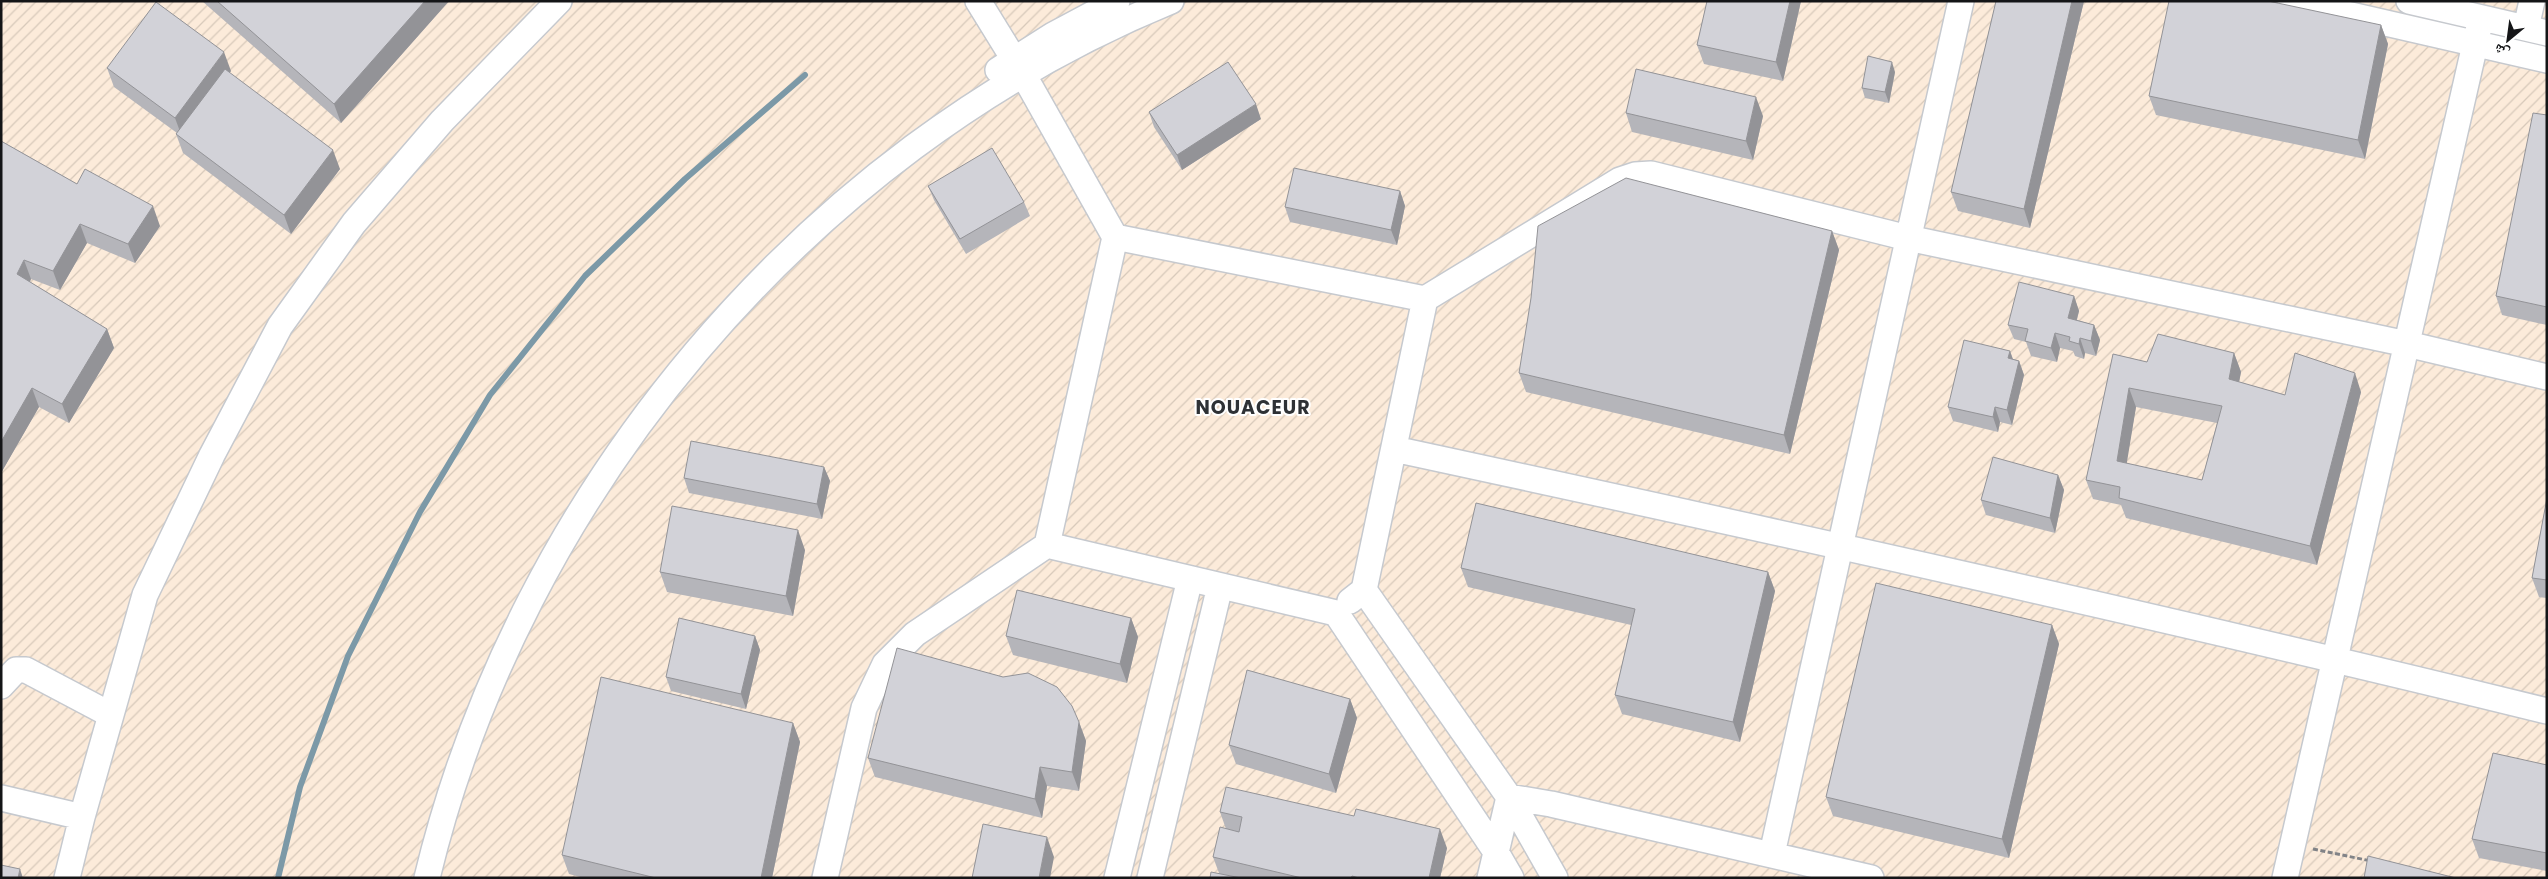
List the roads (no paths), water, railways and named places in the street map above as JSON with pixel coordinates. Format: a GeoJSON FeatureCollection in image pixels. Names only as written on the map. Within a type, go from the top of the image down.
{"type":"FeatureCollection","features":[{"type":"Feature","properties":{"kind":"street"},"geometry":{"type":"LineString","coordinates":[[68,878],[82,817],[145,595],[212,456],[280,326],[354,223],[442,121],[559,1]]}},
{"type":"Feature","properties":{"kind":"street"},"geometry":{"type":"LineString","coordinates":[[825,878],[864,708],[885,664],[914,634],[1047,546],[1115,237],[1019,67],[978,1]]}},
{"type":"Feature","properties":{"kind":"street"},"geometry":{"type":"LineString","coordinates":[[420,871],[440,776],[482,664],[552,543],[605,444],[679,360],[735,309],[787,255],[842,205],[1019,67],[1053,35],[1117,1]]}},
{"type":"Feature","properties":{"kind":"street"},"geometry":{"type":"LineString","coordinates":[[1019,67],[1067,50],[1171,1]]}},
{"type":"Feature","properties":{"kind":"street"},"geometry":{"type":"LineString","coordinates":[[1772,854],[1961,1]]}},
{"type":"Feature","properties":{"kind":"street"},"geometry":{"type":"LineString","coordinates":[[2290,1],[2547,60]]}},
{"type":"Feature","properties":{"kind":"street"},"geometry":{"type":"LineString","coordinates":[[2409,1],[2536,30],[2532,1]]}},
{"type":"Feature","properties":{"kind":"street"},"geometry":{"type":"LineString","coordinates":[[2285,878],[2481,18]]}},
{"type":"Feature","properties":{"kind":"street"},"geometry":{"type":"LineString","coordinates":[[1115,237],[1425,299],[1620,180],[1635,174],[1651,174],[1908,238],[2407,344],[2547,377]]}},
{"type":"Feature","properties":{"kind":"street"},"geometry":{"type":"LineString","coordinates":[[1336,613],[1364,590],[1425,299]]}},
{"type":"Feature","properties":{"kind":"street"},"geometry":{"type":"LineString","coordinates":[[1394,449],[1841,545],[2336,659],[2547,711]]}},
{"type":"Feature","properties":{"kind":"street"},"geometry":{"type":"LineString","coordinates":[[1047,546],[1336,613],[1496,852],[1511,878]]}},
{"type":"Feature","properties":{"kind":"street"},"geometry":{"type":"LineString","coordinates":[[1117,878],[1190,579]]}},
{"type":"Feature","properties":{"kind":"street"},"geometry":{"type":"LineString","coordinates":[[1150,878],[1220,586]]}},
{"type":"Feature","properties":{"kind":"street"},"geometry":{"type":"LineString","coordinates":[[1364,590],[1509,797],[1555,878]]}},
{"type":"Feature","properties":{"kind":"street"},"geometry":{"type":"LineString","coordinates":[[1,686],[16,670],[26,670],[111,714]]}},
{"type":"Feature","properties":{"kind":"street"},"geometry":{"type":"LineString","coordinates":[[1509,797],[1551,804],[1871,878]]}},
{"type":"Feature","properties":{"kind":"street"},"geometry":{"type":"LineString","coordinates":[[1490,878],[1509,797]]}},
{"type":"Feature","properties":{"kind":"street"},"geometry":{"type":"LineString","coordinates":[[1,798],[82,817]]}},
{"type":"Feature","properties":{"kind":"waterway"},"geometry":{"type":"LineString","coordinates":[[278,878],[300,787],[348,656],[420,512],[490,395],[585,276],[685,179],[805,75]]}},
{"type":"Feature","properties":{"kind":"district","name":"NOUACEUR"},"geometry":{"type":"Point","coordinates":[1253,407]}}]}
